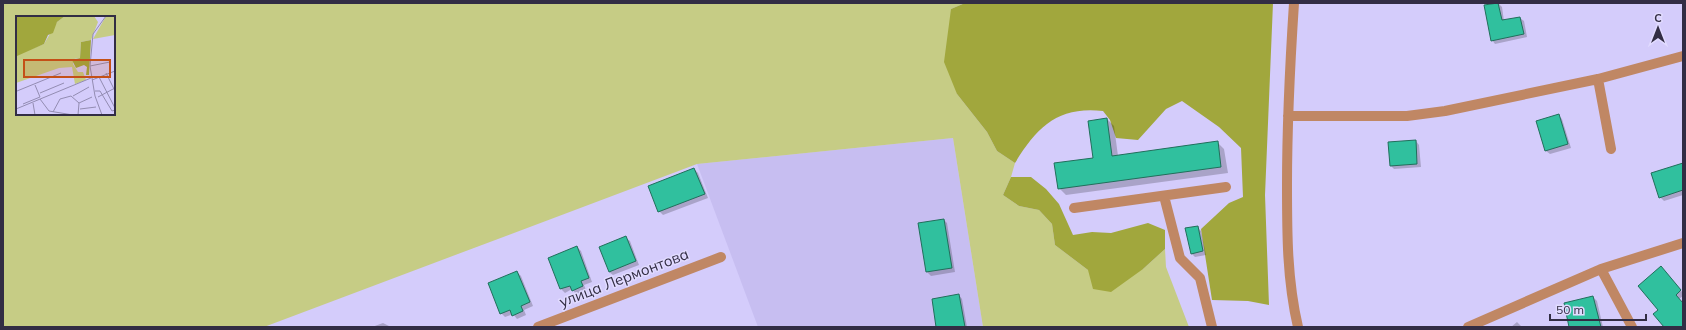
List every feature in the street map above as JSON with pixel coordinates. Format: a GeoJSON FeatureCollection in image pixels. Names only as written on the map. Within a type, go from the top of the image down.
{"type":"FeatureCollection","features":[{"type":"Feature","properties":{"kind":"street"},"geometry":{"type":"LineString","coordinates":[[1294,3],[1288,116],[1287,226],[1290,282],[1298,327]]}},
{"type":"Feature","properties":{"kind":"street"},"geometry":{"type":"LineString","coordinates":[[1288,116],[1407,116],[1444,111],[1598,79],[1683,56]]}},
{"type":"Feature","properties":{"kind":"street"},"geometry":{"type":"LineString","coordinates":[[1598,79],[1611,149]]}},
{"type":"Feature","properties":{"kind":"street"},"geometry":{"type":"LineString","coordinates":[[1074,208],[1226,187]]}},
{"type":"Feature","properties":{"kind":"street"},"geometry":{"type":"LineString","coordinates":[[1164,196],[1180,258],[1200,278],[1212,327]]}},
{"type":"Feature","properties":{"kind":"street"},"geometry":{"type":"LineString","coordinates":[[1468,327],[1601,269],[1683,243]]}},
{"type":"Feature","properties":{"kind":"street","name":"улица Лермонтова"},"geometry":{"type":"LineString","coordinates":[[538,327],[721,257]]}},
{"type":"Feature","properties":{"kind":"street"},"geometry":{"type":"LineString","coordinates":[[1601,269],[1632,327]]}},
{"type":"Feature","properties":{"kind":"shaded area"},"geometry":{"type":"Polygon","coordinates":[[[953,138],[983,327],[758,327],[697,164],[953,138]]]}},
{"type":"Feature","properties":{"kind":"green space"},"geometry":{"type":"Polygon","coordinates":[[[3,3],[965,3],[951,9],[957,94],[987,132],[997,151],[1015,163],[1003,195],[1019,206],[1039,210],[1052,224],[1055,245],[1088,270],[1143,269],[1165,249],[1166,267],[1189,327],[983,327],[953,138],[697,164],[264,327],[3,327],[3,3]]]}},
{"type":"Feature","properties":{"kind":"green space"},"geometry":{"type":"Polygon","coordinates":[[[965,3],[1273,3],[1265,195],[1269,305],[1248,301],[1212,300],[1201,229],[1229,203],[1243,197],[1241,148],[1219,127],[1182,101],[1166,109],[1138,140],[1116,138],[1110,120],[1103,111],[1087,110],[1061,116],[1041,129],[1023,150],[1015,163],[997,151],[987,132],[957,94],[944,62],[951,9],[965,3]]]}},
{"type":"Feature","properties":{"kind":"green space"},"geometry":{"type":"Polygon","coordinates":[[[1011,177],[1031,177],[1046,189],[1059,204],[1073,235],[1092,232],[1111,233],[1148,223],[1165,230],[1165,249],[1143,269],[1111,292],[1093,289],[1088,270],[1055,245],[1052,224],[1039,210],[1019,206],[1003,195],[1011,177]]]}},
{"type":"Feature","properties":{"kind":"building"},"geometry":{"type":"Polygon","coordinates":[[[1498,3],[1502,20],[1520,17],[1524,34],[1491,41],[1484,5],[1498,3]]]}},
{"type":"Feature","properties":{"kind":"building"},"geometry":{"type":"Polygon","coordinates":[[[1559,114],[1568,144],[1545,151],[1536,121],[1559,114]]]}},
{"type":"Feature","properties":{"kind":"building"},"geometry":{"type":"Polygon","coordinates":[[[1107,118],[1112,156],[1218,141],[1221,167],[1058,189],[1054,163],[1093,158],[1088,121],[1107,118]]]}},
{"type":"Feature","properties":{"kind":"building"},"geometry":{"type":"Polygon","coordinates":[[[1416,140],[1417,164],[1390,166],[1388,142],[1416,140]]]}},
{"type":"Feature","properties":{"kind":"building"},"geometry":{"type":"Polygon","coordinates":[[[1683,163],[1683,190],[1659,198],[1651,173],[1683,163]]]}},
{"type":"Feature","properties":{"kind":"building"},"geometry":{"type":"Polygon","coordinates":[[[694,168],[705,194],[658,212],[648,186],[694,168]]]}},
{"type":"Feature","properties":{"kind":"building"},"geometry":{"type":"Polygon","coordinates":[[[944,219],[952,268],[926,272],[918,223],[944,219]]]}},
{"type":"Feature","properties":{"kind":"building"},"geometry":{"type":"Polygon","coordinates":[[[1198,226],[1203,251],[1191,254],[1185,228],[1198,226]]]}},
{"type":"Feature","properties":{"kind":"building"},"geometry":{"type":"Polygon","coordinates":[[[626,236],[636,261],[609,272],[599,247],[626,236]]]}},
{"type":"Feature","properties":{"kind":"building"},"geometry":{"type":"Polygon","coordinates":[[[577,246],[589,278],[581,281],[583,286],[572,291],[570,286],[560,289],[548,258],[577,246]]]}},
{"type":"Feature","properties":{"kind":"building"},"geometry":{"type":"Polygon","coordinates":[[[1661,266],[1681,290],[1676,295],[1683,303],[1683,327],[1664,327],[1653,314],[1658,310],[1638,286],[1661,266]]]}},
{"type":"Feature","properties":{"kind":"building"},"geometry":{"type":"Polygon","coordinates":[[[517,271],[530,302],[521,306],[523,311],[512,316],[510,310],[500,314],[488,283],[517,271]]]}},
{"type":"Feature","properties":{"kind":"building"},"geometry":{"type":"Polygon","coordinates":[[[959,294],[965,327],[936,327],[932,299],[959,294]]]}},
{"type":"Feature","properties":{"kind":"building"},"geometry":{"type":"Polygon","coordinates":[[[1593,296],[1601,327],[1569,327],[1564,303],[1593,296]]]}}]}
